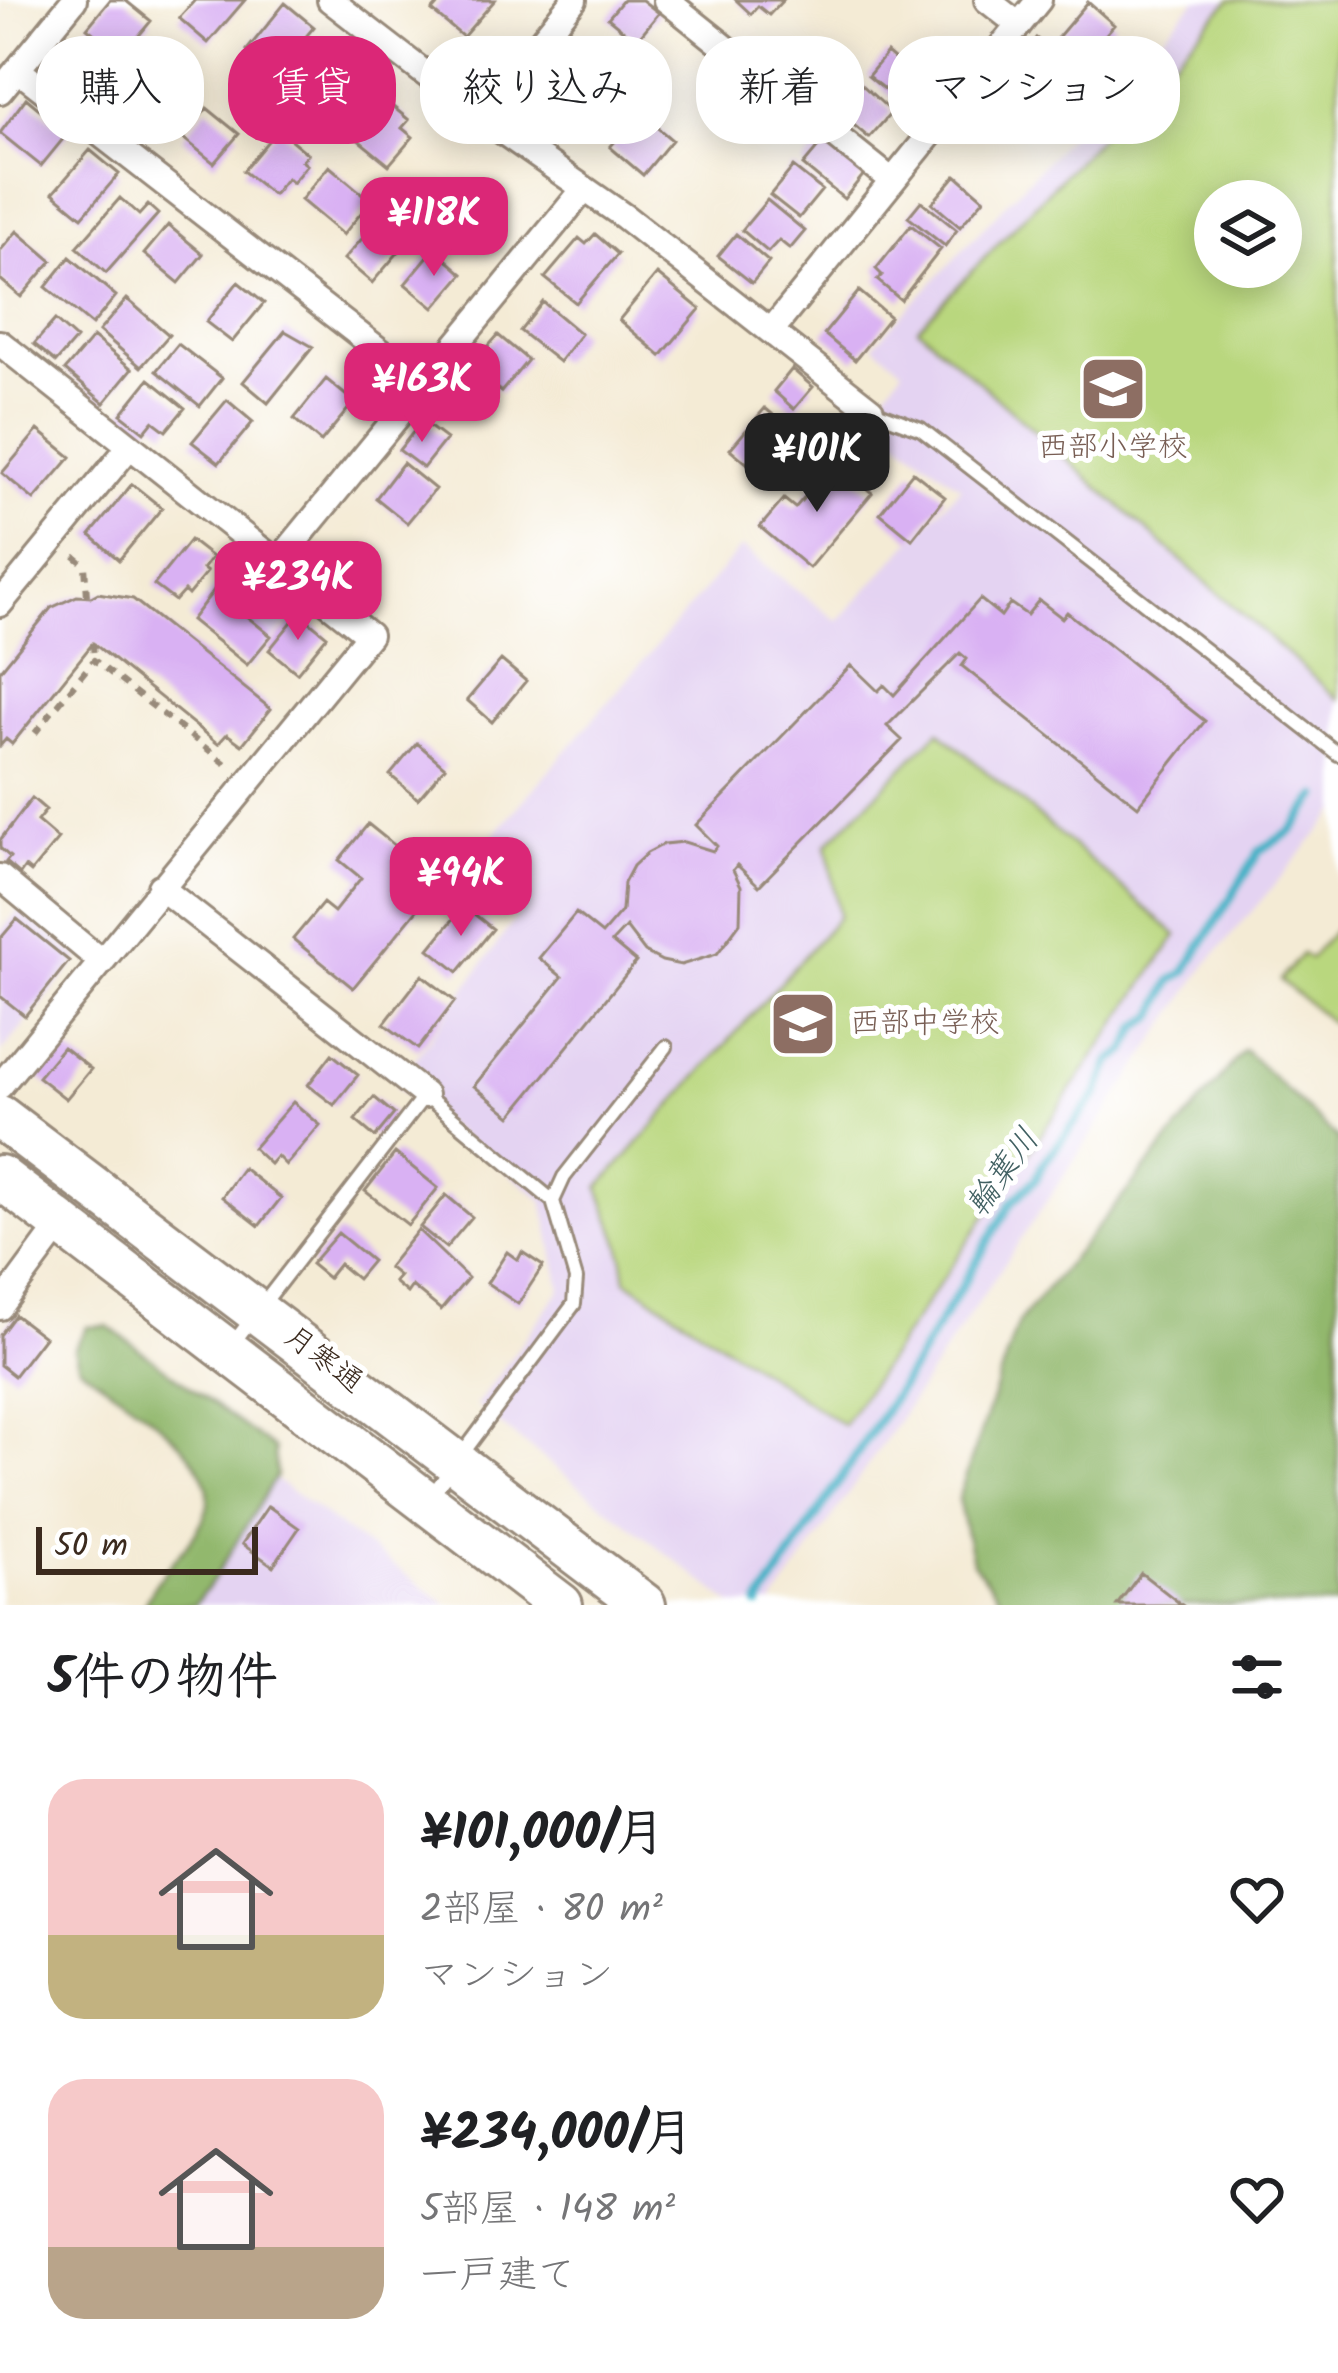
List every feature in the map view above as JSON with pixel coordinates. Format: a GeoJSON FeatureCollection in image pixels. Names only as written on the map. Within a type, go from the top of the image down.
{"type":"FeatureCollection","features":[{"type":"Feature","properties":{"kind":"highway","name":"月寒通"},"geometry":{"type":"LineString","coordinates":[[0,1117],[644,1605]]}},
{"type":"Feature","properties":{"kind":"highway","name":"月寒通"},"geometry":{"type":"LineString","coordinates":[[0,1177],[561,1605]]}},
{"type":"Feature","properties":{"kind":"street"},"geometry":{"type":"LineString","coordinates":[[0,91],[74,0]]}},
{"type":"Feature","properties":{"kind":"street"},"geometry":{"type":"LineString","coordinates":[[330,0],[420,69]]}},
{"type":"Feature","properties":{"kind":"street"},"geometry":{"type":"LineString","coordinates":[[545,36],[574,0]]}},
{"type":"Feature","properties":{"kind":"street"},"geometry":{"type":"LineString","coordinates":[[666,0],[891,180]]}},
{"type":"Feature","properties":{"kind":"street"},"geometry":{"type":"LineString","coordinates":[[987,0],[1018,25]]}},
{"type":"Feature","properties":{"kind":"street"},"geometry":{"type":"LineString","coordinates":[[771,331],[1039,0]]}},
{"type":"Feature","properties":{"kind":"street"},"geometry":{"type":"LineString","coordinates":[[18,70],[424,385]]}},
{"type":"Feature","properties":{"kind":"street"},"geometry":{"type":"LineString","coordinates":[[521,144],[871,410]]}},
{"type":"Feature","properties":{"kind":"street"},"geometry":{"type":"LineString","coordinates":[[278,562],[584,189]]}},
{"type":"Feature","properties":{"kind":"street"},"geometry":{"type":"LineString","coordinates":[[0,343],[369,635],[0,1086]]}},
{"type":"Feature","properties":{"kind":"street"},"geometry":{"type":"LineString","coordinates":[[0,604],[130,446]]}},
{"type":"Feature","properties":{"kind":"street"},"geometry":{"type":"LineString","coordinates":[[0,877],[102,962]]}},
{"type":"Feature","properties":{"kind":"street"},"geometry":{"type":"LineString","coordinates":[[160,886],[425,1095]]}},
{"type":"Feature","properties":{"kind":"street"},"geometry":{"type":"LineString","coordinates":[[0,1307],[62,1222]]}},
{"type":"Feature","properties":{"kind":"lane"},"geometry":{"type":"LineString","coordinates":[[871,410],[921,429],[1338,754]]}},
{"type":"Feature","properties":{"kind":"lane"},"geometry":{"type":"LineString","coordinates":[[554,1201],[564,1177],[666,1047]]}},
{"type":"Feature","properties":{"kind":"lane"},"geometry":{"type":"LineString","coordinates":[[229,1348],[425,1095],[554,1201],[576,1280],[574,1304],[427,1502]]}},
{"type":"Feature","properties":{"kind":"path"},"geometry":{"type":"LineString","coordinates":[[66,550],[85,565],[87,597]]}},
{"type":"Feature","properties":{"kind":"path"},"geometry":{"type":"LineString","coordinates":[[35,733],[94,660],[93,643]]}},
{"type":"Feature","properties":{"kind":"path"},"geometry":{"type":"LineString","coordinates":[[94,660],[248,781]]}},
{"type":"Feature","properties":{"kind":"shaded area","name":"西部中学校"},"geometry":{"type":"Polygon","coordinates":[[[1196,0],[1338,0],[1338,810],[1208,963],[773,1605],[733,1605],[476,1406],[561,1289],[543,1200],[396,1086],[527,902],[473,859],[741,547],[838,621],[961,487],[867,416],[903,369],[874,345],[1062,144],[1180,144],[1180,36],[1162,36],[1196,0]]]}},
{"type":"Feature","properties":{"kind":"shaded area"},"geometry":{"type":"Polygon","coordinates":[[[241,555],[303,604],[250,669],[188,618],[241,555]]]}},
{"type":"Feature","properties":{"kind":"shaded area"},"geometry":{"type":"Polygon","coordinates":[[[19,910],[80,958],[1,1053],[0,932],[19,910]]]}},
{"type":"Feature","properties":{"kind":"shaded area"},"geometry":{"type":"Polygon","coordinates":[[[266,1473],[448,1605],[176,1605],[266,1473]]]}},
{"type":"Feature","properties":{"kind":"green space","name":"西部小学校"},"geometry":{"type":"Polygon","coordinates":[[[1230,0],[1338,0],[1338,699],[918,328],[1093,144],[1180,144],[1180,53],[1230,0]]]}},
{"type":"Feature","properties":{"kind":"green space"},"geometry":{"type":"Polygon","coordinates":[[[939,731],[1177,935],[843,1425],[626,1280],[621,1247],[599,1188],[839,916],[827,844],[939,731]]]}},
{"type":"Feature","properties":{"kind":"green space"},"geometry":{"type":"Polygon","coordinates":[[[1338,926],[1338,1028],[1280,980],[1302,954],[1310,959],[1338,926]]]}},
{"type":"Feature","properties":{"kind":"green space"},"geometry":{"type":"Polygon","coordinates":[[[1244,1050],[1338,1139],[1338,1605],[1005,1605],[972,1561],[958,1499],[1018,1323],[1244,1050]]]}},
{"type":"Feature","properties":{"kind":"green space"},"geometry":{"type":"Polygon","coordinates":[[[108,1326],[274,1449],[276,1476],[194,1605],[144,1605],[200,1524],[208,1491],[185,1448],[141,1409],[79,1366],[74,1349],[87,1327],[108,1326]]]}},
{"type":"Feature","properties":{"kind":"building"},"geometry":{"type":"Polygon","coordinates":[[[110,0],[125,0],[151,21],[139,36],[97,36],[87,28],[110,0]]]}},
{"type":"Feature","properties":{"kind":"building"},"geometry":{"type":"Polygon","coordinates":[[[195,0],[245,0],[208,43],[179,18],[195,0]]]}},
{"type":"Feature","properties":{"kind":"building"},"geometry":{"type":"Polygon","coordinates":[[[442,0],[495,0],[464,36],[432,11],[442,0]]]}},
{"type":"Feature","properties":{"kind":"building"},"geometry":{"type":"Polygon","coordinates":[[[623,0],[642,0],[659,13],[640,36],[630,36],[608,18],[623,0]]]}},
{"type":"Feature","properties":{"kind":"building"},"geometry":{"type":"Polygon","coordinates":[[[736,0],[783,0],[769,15],[758,6],[751,14],[736,0]]]}},
{"type":"Feature","properties":{"kind":"building"},"geometry":{"type":"Polygon","coordinates":[[[1088,2],[1114,25],[1104,36],[1059,36],[1088,2]]]}},
{"type":"Feature","properties":{"kind":"building"},"geometry":{"type":"Polygon","coordinates":[[[285,3],[314,27],[306,36],[258,36],[285,3]]]}},
{"type":"Feature","properties":{"kind":"building"},"geometry":{"type":"Polygon","coordinates":[[[887,53],[888,93],[868,76],[887,53]]]}},
{"type":"Feature","properties":{"kind":"building"},"geometry":{"type":"Polygon","coordinates":[[[864,87],[888,108],[888,117],[869,138],[864,134],[864,87]]]}},
{"type":"Feature","properties":{"kind":"building"},"geometry":{"type":"Polygon","coordinates":[[[26,98],[36,106],[36,144],[59,144],[41,166],[0,133],[26,98]]]}},
{"type":"Feature","properties":{"kind":"building"},"geometry":{"type":"Polygon","coordinates":[[[207,108],[228,125],[230,144],[214,163],[190,144],[204,144],[207,108]]]}},
{"type":"Feature","properties":{"kind":"building"},"geometry":{"type":"Polygon","coordinates":[[[396,109],[409,120],[402,128],[413,137],[389,165],[363,144],[396,144],[396,109]]]}},
{"type":"Feature","properties":{"kind":"building"},"geometry":{"type":"Polygon","coordinates":[[[266,144],[296,144],[308,154],[302,161],[307,165],[292,183],[287,178],[273,195],[243,171],[266,144]]]}},
{"type":"Feature","properties":{"kind":"building"},"geometry":{"type":"Polygon","coordinates":[[[613,144],[669,144],[643,175],[610,147],[613,144]]]}},
{"type":"Feature","properties":{"kind":"building"},"geometry":{"type":"Polygon","coordinates":[[[821,144],[829,144],[865,173],[844,199],[803,165],[821,144]]]}},
{"type":"Feature","properties":{"kind":"building"},"geometry":{"type":"Polygon","coordinates":[[[90,150],[119,174],[82,217],[53,193],[90,150]]]}},
{"type":"Feature","properties":{"kind":"building"},"geometry":{"type":"Polygon","coordinates":[[[329,166],[371,201],[343,235],[301,200],[329,166]]]}},
{"type":"Feature","properties":{"kind":"building"},"geometry":{"type":"Polygon","coordinates":[[[793,167],[822,190],[799,218],[770,195],[793,167]]]}},
{"type":"Feature","properties":{"kind":"building"},"geometry":{"type":"Polygon","coordinates":[[[956,175],[984,199],[960,227],[932,203],[956,175]]]}},
{"type":"Feature","properties":{"kind":"building"},"geometry":{"type":"Polygon","coordinates":[[[120,198],[139,215],[148,205],[158,214],[106,273],[77,247],[120,198]]]}},
{"type":"Feature","properties":{"kind":"building"},"geometry":{"type":"Polygon","coordinates":[[[767,200],[805,231],[790,249],[779,240],[768,252],[742,230],[767,200]]]}},
{"type":"Feature","properties":{"kind":"building"},"geometry":{"type":"Polygon","coordinates":[[[921,201],[957,230],[945,246],[908,217],[921,201]]]}},
{"type":"Feature","properties":{"kind":"building"},"geometry":{"type":"Polygon","coordinates":[[[375,224],[402,248],[372,283],[344,259],[375,224]]]}},
{"type":"Feature","properties":{"kind":"building"},"geometry":{"type":"Polygon","coordinates":[[[168,225],[203,254],[179,283],[144,254],[168,225]]]}},
{"type":"Feature","properties":{"kind":"building"},"geometry":{"type":"Polygon","coordinates":[[[911,225],[941,249],[901,300],[877,280],[882,275],[876,269],[911,225]]]}},
{"type":"Feature","properties":{"kind":"building"},"geometry":{"type":"Polygon","coordinates":[[[17,231],[52,261],[21,297],[0,279],[0,251],[17,231]]]}},
{"type":"Feature","properties":{"kind":"building"},"geometry":{"type":"Polygon","coordinates":[[[595,234],[618,254],[576,303],[545,278],[579,238],[586,244],[595,234]]]}},
{"type":"Feature","properties":{"kind":"building"},"geometry":{"type":"Polygon","coordinates":[[[736,234],[769,262],[752,283],[718,256],[736,234]]]}},
{"type":"Feature","properties":{"kind":"building"},"geometry":{"type":"Polygon","coordinates":[[[434,249],[463,274],[434,308],[405,284],[434,249]]]}},
{"type":"Feature","properties":{"kind":"building"},"geometry":{"type":"Polygon","coordinates":[[[70,257],[116,296],[92,325],[46,287],[70,257]]]}},
{"type":"Feature","properties":{"kind":"building"},"geometry":{"type":"Polygon","coordinates":[[[657,274],[700,309],[661,356],[619,320],[657,274]]]}},
{"type":"Feature","properties":{"kind":"building"},"geometry":{"type":"Polygon","coordinates":[[[238,282],[264,303],[232,342],[206,322],[238,282]]]}},
{"type":"Feature","properties":{"kind":"building"},"geometry":{"type":"Polygon","coordinates":[[[859,291],[890,317],[855,360],[824,334],[859,291]]]}},
{"type":"Feature","properties":{"kind":"building"},"geometry":{"type":"Polygon","coordinates":[[[127,299],[169,335],[141,367],[99,331],[127,299]]]}},
{"type":"Feature","properties":{"kind":"building"},"geometry":{"type":"Polygon","coordinates":[[[543,302],[581,334],[559,362],[520,331],[543,302]]]}},
{"type":"Feature","properties":{"kind":"building"},"geometry":{"type":"Polygon","coordinates":[[[55,320],[76,339],[56,362],[34,344],[55,320]]]}},
{"type":"Feature","properties":{"kind":"building"},"geometry":{"type":"Polygon","coordinates":[[[285,331],[313,347],[268,403],[243,382],[285,331]]]}},
{"type":"Feature","properties":{"kind":"building"},"geometry":{"type":"Polygon","coordinates":[[[498,335],[528,360],[501,392],[471,366],[498,335]]]}},
{"type":"Feature","properties":{"kind":"building"},"geometry":{"type":"Polygon","coordinates":[[[93,337],[132,369],[104,403],[65,370],[93,337]]]}},
{"type":"Feature","properties":{"kind":"building"},"geometry":{"type":"Polygon","coordinates":[[[178,344],[222,378],[200,406],[156,371],[178,344]]]}},
{"type":"Feature","properties":{"kind":"building"},"geometry":{"type":"Polygon","coordinates":[[[792,369],[813,387],[794,409],[774,391],[792,369]]]}},
{"type":"Feature","properties":{"kind":"building"},"geometry":{"type":"Polygon","coordinates":[[[149,379],[185,408],[166,431],[153,421],[144,432],[121,414],[149,379]]]}},
{"type":"Feature","properties":{"kind":"building"},"geometry":{"type":"Polygon","coordinates":[[[326,379],[354,402],[321,442],[294,419],[326,379]]]}},
{"type":"Feature","properties":{"kind":"building"},"geometry":{"type":"Polygon","coordinates":[[[227,400],[253,422],[219,463],[192,442],[227,400]]]}},
{"type":"Feature","properties":{"kind":"building"},"geometry":{"type":"Polygon","coordinates":[[[765,408],[791,430],[774,450],[767,444],[749,465],[730,449],[765,408]]]}},
{"type":"Feature","properties":{"kind":"building"},"geometry":{"type":"Polygon","coordinates":[[[422,421],[446,439],[423,468],[399,450],[422,421]]]}},
{"type":"Feature","properties":{"kind":"building"},"geometry":{"type":"Polygon","coordinates":[[[38,430],[71,457],[34,500],[2,473],[38,430]]]}},
{"type":"Feature","properties":{"kind":"building"},"geometry":{"type":"Polygon","coordinates":[[[835,462],[872,493],[809,568],[760,527],[784,499],[795,508],[835,462]]]}},
{"type":"Feature","properties":{"kind":"building"},"geometry":{"type":"Polygon","coordinates":[[[403,463],[435,489],[407,523],[376,498],[403,463]]]}},
{"type":"Feature","properties":{"kind":"building"},"geometry":{"type":"Polygon","coordinates":[[[913,472],[945,497],[912,539],[880,513],[913,472]]]}},
{"type":"Feature","properties":{"kind":"building"},"geometry":{"type":"Polygon","coordinates":[[[132,484],[162,508],[119,560],[90,535],[132,484]]]}},
{"type":"Feature","properties":{"kind":"building"},"geometry":{"type":"Polygon","coordinates":[[[190,540],[212,557],[203,569],[207,572],[188,595],[184,591],[175,601],[154,585],[190,540]]]}},
{"type":"Feature","properties":{"kind":"building"},"geometry":{"type":"Polygon","coordinates":[[[214,590],[271,636],[247,665],[191,620],[214,590]]]}},
{"type":"Feature","properties":{"kind":"building"},"geometry":{"type":"Polygon","coordinates":[[[98,593],[133,599],[271,709],[242,745],[227,734],[218,744],[93,643],[12,744],[6,739],[0,746],[0,671],[51,608],[98,593]]]}},
{"type":"Feature","properties":{"kind":"building"},"geometry":{"type":"Polygon","coordinates":[[[980,599],[1001,616],[1010,603],[1027,615],[1039,600],[1062,618],[1067,612],[1205,721],[1138,806],[962,666],[967,659],[960,653],[887,726],[902,740],[759,886],[737,865],[733,870],[741,886],[740,923],[717,954],[681,965],[662,961],[645,952],[626,927],[612,942],[636,962],[511,1116],[474,1086],[562,977],[539,958],[576,913],[602,934],[622,911],[624,883],[647,853],[664,844],[684,842],[713,851],[717,846],[696,825],[851,665],[878,691],[884,685],[894,695],[980,599]]]}},
{"type":"Feature","properties":{"kind":"building"},"geometry":{"type":"Polygon","coordinates":[[[299,613],[327,636],[297,673],[269,650],[299,613]]]}},
{"type":"Feature","properties":{"kind":"building"},"geometry":{"type":"Polygon","coordinates":[[[501,660],[526,681],[492,722],[467,700],[501,660]]]}},
{"type":"Feature","properties":{"kind":"building"},"geometry":{"type":"Polygon","coordinates":[[[417,743],[445,767],[418,799],[390,775],[417,743]]]}},
{"type":"Feature","properties":{"kind":"building"},"geometry":{"type":"Polygon","coordinates":[[[32,798],[46,810],[37,821],[58,839],[31,872],[25,867],[20,874],[6,862],[10,857],[0,848],[0,840],[32,798]]]}},
{"type":"Feature","properties":{"kind":"building"},"geometry":{"type":"Polygon","coordinates":[[[368,824],[440,882],[353,988],[293,939],[323,903],[334,912],[361,878],[339,860],[368,824]]]}},
{"type":"Feature","properties":{"kind":"building"},"geometry":{"type":"Polygon","coordinates":[[[464,906],[493,929],[458,972],[429,949],[464,906]]]}},
{"type":"Feature","properties":{"kind":"building"},"geometry":{"type":"Polygon","coordinates":[[[17,919],[69,961],[25,1016],[0,996],[0,939],[17,919]]]}},
{"type":"Feature","properties":{"kind":"building"},"geometry":{"type":"Polygon","coordinates":[[[422,975],[455,1001],[418,1049],[384,1024],[422,975]]]}},
{"type":"Feature","properties":{"kind":"building"},"geometry":{"type":"Polygon","coordinates":[[[63,1047],[91,1069],[66,1099],[38,1077],[63,1047]]]}},
{"type":"Feature","properties":{"kind":"building"},"geometry":{"type":"Polygon","coordinates":[[[332,1054],[358,1075],[334,1105],[308,1085],[332,1054]]]}},
{"type":"Feature","properties":{"kind":"building"},"geometry":{"type":"Polygon","coordinates":[[[374,1097],[394,1114],[375,1137],[355,1120],[374,1097]]]}},
{"type":"Feature","properties":{"kind":"building"},"geometry":{"type":"Polygon","coordinates":[[[293,1102],[320,1125],[286,1165],[277,1156],[270,1164],[253,1148],[293,1102]]]}},
{"type":"Feature","properties":{"kind":"building"},"geometry":{"type":"Polygon","coordinates":[[[395,1153],[438,1188],[408,1225],[365,1191],[395,1153]]]}},
{"type":"Feature","properties":{"kind":"building"},"geometry":{"type":"Polygon","coordinates":[[[243,1168],[281,1198],[259,1226],[222,1197],[243,1168]]]}},
{"type":"Feature","properties":{"kind":"building"},"geometry":{"type":"Polygon","coordinates":[[[446,1195],[472,1217],[446,1248],[420,1227],[446,1195]]]}},
{"type":"Feature","properties":{"kind":"building"},"geometry":{"type":"Polygon","coordinates":[[[418,1230],[468,1278],[441,1310],[412,1286],[407,1293],[394,1282],[399,1276],[388,1267],[418,1230]]]}},
{"type":"Feature","properties":{"kind":"building"},"geometry":{"type":"Polygon","coordinates":[[[338,1233],[372,1261],[357,1279],[339,1264],[328,1278],[311,1264],[338,1233]]]}},
{"type":"Feature","properties":{"kind":"building"},"geometry":{"type":"Polygon","coordinates":[[[507,1252],[518,1260],[522,1252],[543,1266],[518,1304],[487,1283],[507,1252]]]}},
{"type":"Feature","properties":{"kind":"building"},"geometry":{"type":"Polygon","coordinates":[[[15,1315],[44,1337],[14,1376],[0,1365],[0,1335],[15,1315]]]}},
{"type":"Feature","properties":{"kind":"building"},"geometry":{"type":"Polygon","coordinates":[[[268,1506],[299,1528],[273,1566],[242,1544],[268,1506]]]}},
{"type":"Feature","properties":{"kind":"building"},"geometry":{"type":"Polygon","coordinates":[[[1141,1573],[1182,1605],[1117,1605],[1141,1573]]]}},
{"type":"Feature","properties":{"kind":"waterway","name":"輪葉川"},"geometry":{"type":"LineString","coordinates":[[759,1605],[913,1367],[1012,1202],[1036,1179],[1098,1093],[1111,1061],[1126,1051],[1138,1027],[1155,1016],[1171,981],[1185,972],[1260,850],[1290,832],[1318,796]]}},
{"type":"Feature","properties":{"kind":"place","name":"西部小学校"},"geometry":{"type":"Point","coordinates":[1113,389]}},
{"type":"Feature","properties":{"kind":"place","name":"西部中学校"},"geometry":{"type":"Point","coordinates":[803,1024]}}]}
